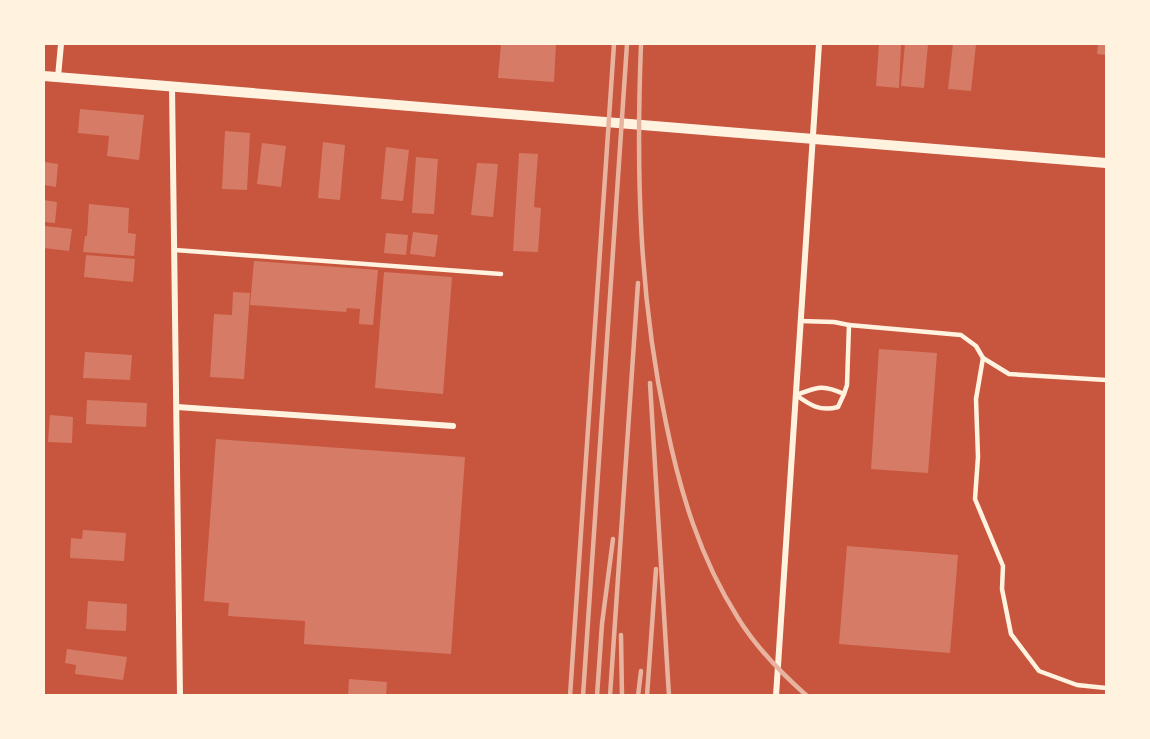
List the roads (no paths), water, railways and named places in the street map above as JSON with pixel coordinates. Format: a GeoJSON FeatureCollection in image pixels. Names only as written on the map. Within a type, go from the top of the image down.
{"type":"FeatureCollection","features":[{"type":"Feature","properties":{"kind":"street"},"geometry":{"type":"LineString","coordinates":[[58,77],[61,44]]}},
{"type":"Feature","properties":{"kind":"street"},"geometry":{"type":"LineString","coordinates":[[776,696],[819,44]]}},
{"type":"Feature","properties":{"kind":"street"},"geometry":{"type":"LineString","coordinates":[[44,76],[1107,163]]}},
{"type":"Feature","properties":{"kind":"street"},"geometry":{"type":"LineString","coordinates":[[172,87],[180,696]]}},
{"type":"Feature","properties":{"kind":"street"},"geometry":{"type":"LineString","coordinates":[[177,407],[453,426]]}},
{"type":"Feature","properties":{"kind":"lane"},"geometry":{"type":"LineString","coordinates":[[175,250],[501,274]]}},
{"type":"Feature","properties":{"kind":"lane"},"geometry":{"type":"LineString","coordinates":[[800,321],[834,322],[962,335],[976,346],[983,358],[1009,374],[1107,380]]}},
{"type":"Feature","properties":{"kind":"lane"},"geometry":{"type":"LineString","coordinates":[[796,395],[813,407],[827,410],[838,407],[847,386],[849,325]]}},
{"type":"Feature","properties":{"kind":"lane"},"geometry":{"type":"LineString","coordinates":[[983,358],[976,399],[978,457],[975,499],[1003,566],[1002,589],[1011,634],[1040,670],[1077,686],[1107,688]]}},
{"type":"Feature","properties":{"kind":"lane"},"geometry":{"type":"LineString","coordinates":[[796,395],[817,387],[828,386],[844,394]]}},
{"type":"Feature","properties":{"kind":"railway"},"geometry":{"type":"LineString","coordinates":[[570,696],[614,44]]}},
{"type":"Feature","properties":{"kind":"railway"},"geometry":{"type":"LineString","coordinates":[[583,696],[627,44]]}},
{"type":"Feature","properties":{"kind":"railway"},"geometry":{"type":"LineString","coordinates":[[641,44],[639,140],[645,281],[657,376],[678,474],[702,548],[725,595],[745,629],[761,649],[778,669],[807,696]]}},
{"type":"Feature","properties":{"kind":"railway"},"geometry":{"type":"LineString","coordinates":[[610,696],[638,283]]}},
{"type":"Feature","properties":{"kind":"railway"},"geometry":{"type":"LineString","coordinates":[[650,383],[669,696]]}},
{"type":"Feature","properties":{"kind":"railway"},"geometry":{"type":"LineString","coordinates":[[597,696],[602,624],[613,539]]}},
{"type":"Feature","properties":{"kind":"railway"},"geometry":{"type":"LineString","coordinates":[[647,696],[656,569]]}},
{"type":"Feature","properties":{"kind":"railway"},"geometry":{"type":"LineString","coordinates":[[621,635],[622,696]]}},
{"type":"Feature","properties":{"kind":"railway"},"geometry":{"type":"LineString","coordinates":[[638,696],[641,671]]}}]}
